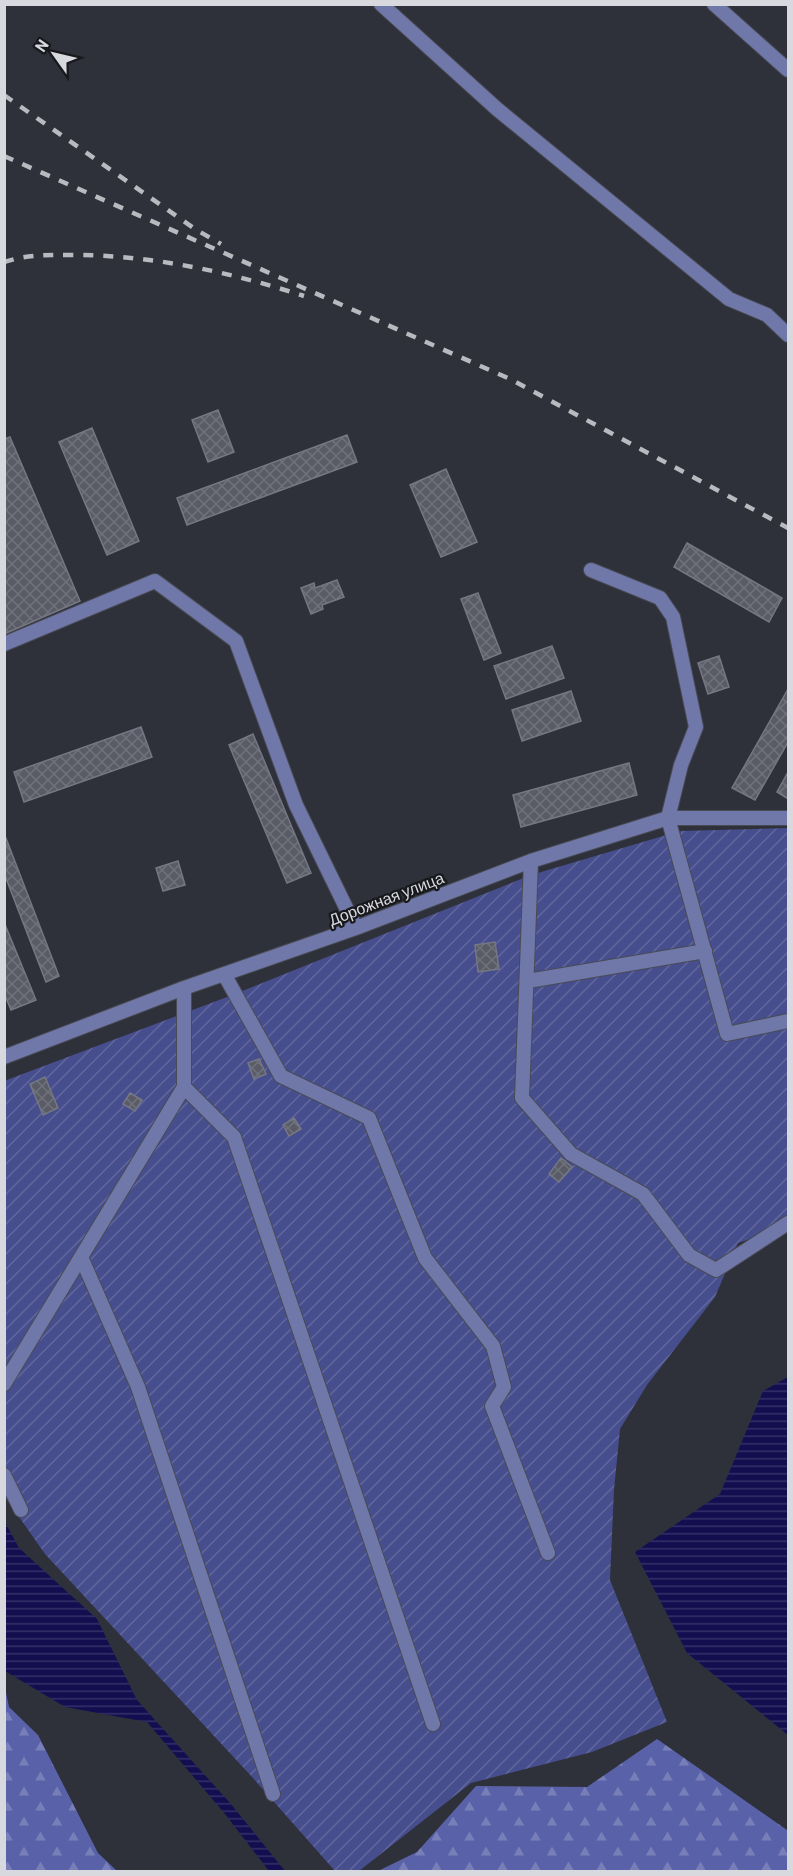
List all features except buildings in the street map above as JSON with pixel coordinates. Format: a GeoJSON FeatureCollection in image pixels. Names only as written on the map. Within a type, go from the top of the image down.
{"type":"FeatureCollection","features":[{"type":"Feature","properties":{"kind":"street"},"geometry":{"type":"LineString","coordinates":[[381,4],[497,109],[729,299],[767,315],[789,335]]}},
{"type":"Feature","properties":{"kind":"street"},"geometry":{"type":"LineString","coordinates":[[714,4],[789,70]]}},
{"type":"Feature","properties":{"kind":"street"},"geometry":{"type":"LineString","coordinates":[[591,570],[660,598],[673,617],[696,727],[681,765],[668,818],[727,1034],[789,1021]]}},
{"type":"Feature","properties":{"kind":"street"},"geometry":{"type":"LineString","coordinates":[[4,644],[155,581],[236,641],[296,805],[356,928]]}},
{"type":"Feature","properties":{"kind":"street","name":"Дорожная улица"},"geometry":{"type":"LineString","coordinates":[[4,1057],[183,988],[356,928],[531,861],[668,818],[789,818]]}},
{"type":"Feature","properties":{"kind":"street"},"geometry":{"type":"LineString","coordinates":[[531,861],[522,1098],[571,1154],[643,1194],[688,1256],[716,1270],[789,1223]]}},
{"type":"Feature","properties":{"kind":"street"},"geometry":{"type":"LineString","coordinates":[[528,981],[705,951]]}},
{"type":"Feature","properties":{"kind":"street"},"geometry":{"type":"LineString","coordinates":[[224,974],[281,1076],[369,1118],[425,1258],[493,1346],[504,1387],[492,1406],[548,1553]]}},
{"type":"Feature","properties":{"kind":"street"},"geometry":{"type":"LineString","coordinates":[[4,1384],[184,1087],[183,988]]}},
{"type":"Feature","properties":{"kind":"street"},"geometry":{"type":"LineString","coordinates":[[184,1087],[234,1137],[433,1724]]}},
{"type":"Feature","properties":{"kind":"street"},"geometry":{"type":"LineString","coordinates":[[81,1257],[138,1387],[273,1794]]}},
{"type":"Feature","properties":{"kind":"street"},"geometry":{"type":"LineString","coordinates":[[4,1475],[21,1510]]}},
{"type":"Feature","properties":{"kind":"green space"},"geometry":{"type":"Polygon","coordinates":[[[5,1688],[9,1707],[38,1735],[98,1853],[117,1871],[5,1871],[5,1688]]]}},
{"type":"Feature","properties":{"kind":"green space"},"geometry":{"type":"Polygon","coordinates":[[[657,1739],[788,1831],[788,1871],[378,1871],[417,1852],[476,1786],[587,1787],[657,1739]]]}},
{"type":"Feature","properties":{"kind":"shaded area"},"geometry":{"type":"Polygon","coordinates":[[[788,828],[788,1226],[738,1243],[715,1297],[647,1385],[620,1429],[614,1490],[610,1580],[667,1722],[592,1752],[471,1783],[359,1871],[335,1871],[253,1778],[45,1554],[5,1497],[4,1081],[235,994],[531,875],[680,831],[788,828]]]}},
{"type":"Feature","properties":{"kind":"shaded area"},"geometry":{"type":"Polygon","coordinates":[[[788,1377],[788,1735],[687,1653],[635,1552],[720,1494],[763,1391],[788,1377]]]}},
{"type":"Feature","properties":{"kind":"shaded area"},"geometry":{"type":"Polygon","coordinates":[[[5,1522],[19,1548],[97,1619],[137,1700],[231,1804],[285,1871],[269,1871],[225,1814],[147,1722],[65,1707],[5,1671],[5,1522]]]}},
{"type":"Feature","properties":{"kind":"railway"},"geometry":{"type":"LineString","coordinates":[[4,95],[195,229],[221,244]]}},
{"type":"Feature","properties":{"kind":"railway"},"geometry":{"type":"LineString","coordinates":[[4,156],[510,379],[788,528]]}},
{"type":"Feature","properties":{"kind":"railway"},"geometry":{"type":"LineString","coordinates":[[4,262],[47,255],[132,258],[219,272],[304,296]]}}]}
